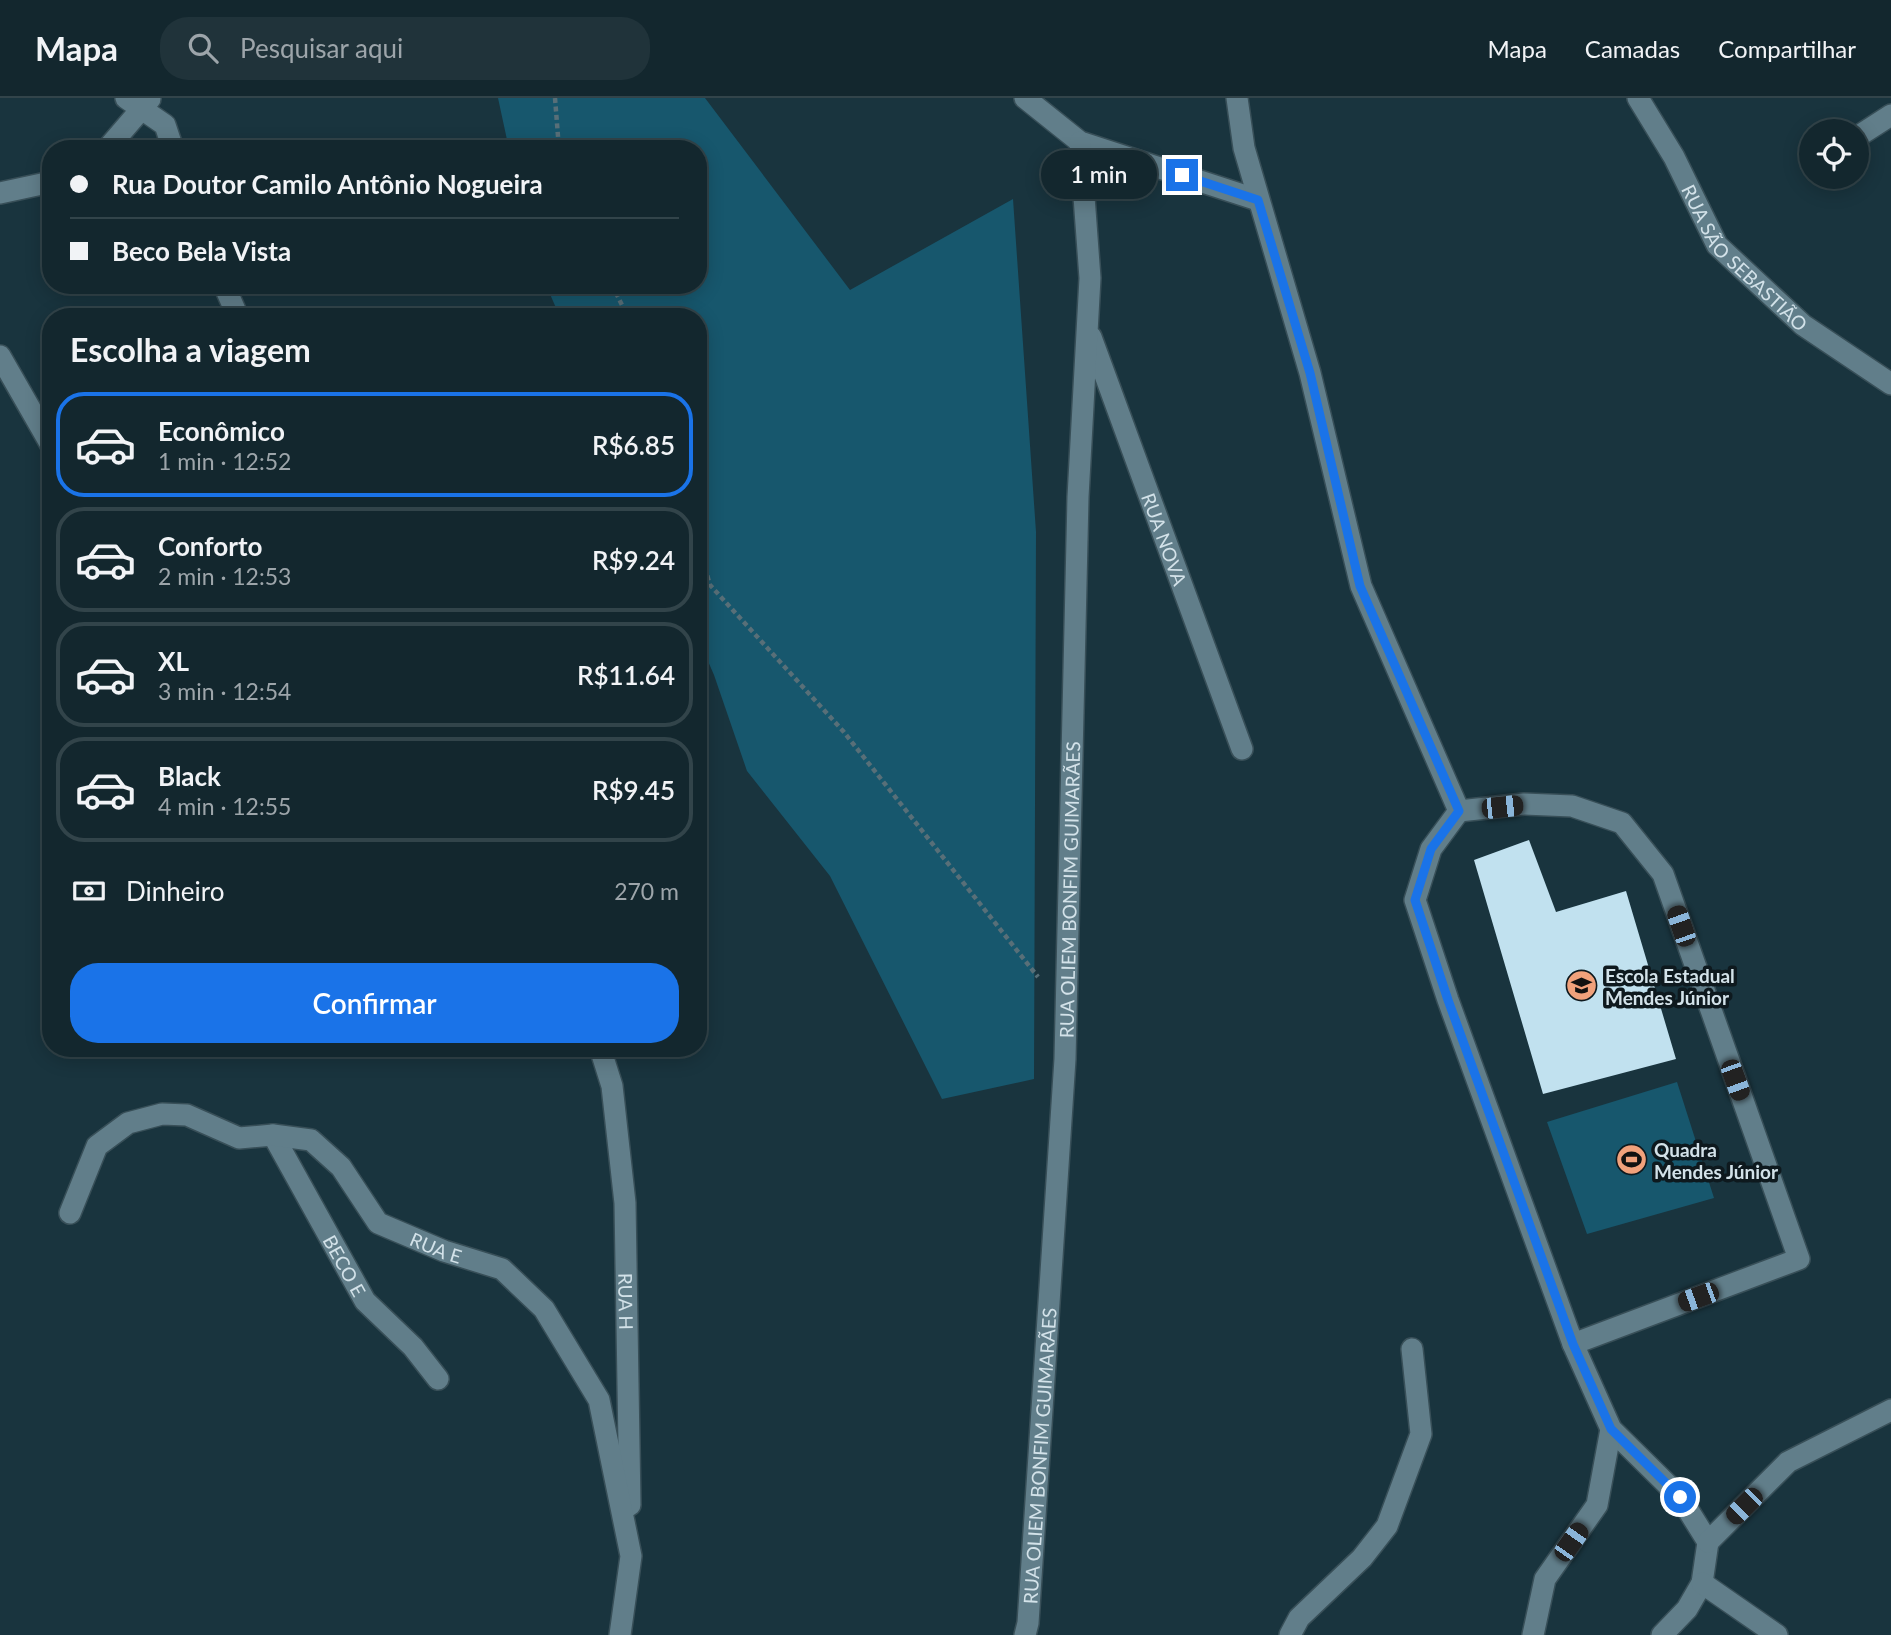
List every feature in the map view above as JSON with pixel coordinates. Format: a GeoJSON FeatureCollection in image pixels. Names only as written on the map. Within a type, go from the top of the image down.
{"type":"FeatureCollection","features":[{"type":"Feature","properties":{"kind":"street"},"geometry":{"type":"LineString","coordinates":[[1025,98],[1080,142],[1258,200]]}},
{"type":"Feature","properties":{"kind":"street"},"geometry":{"type":"LineString","coordinates":[[1237,98],[1244,148],[1310,373],[1360,586],[1459,811]]}},
{"type":"Feature","properties":{"kind":"street","name":"RUA SÃO SEBASTIÃO"},"geometry":{"type":"LineString","coordinates":[[1637,98],[1674,157],[1717,245],[1803,325],[1891,384]]}},
{"type":"Feature","properties":{"kind":"street"},"geometry":{"type":"LineString","coordinates":[[116,140],[139,101],[165,125],[170,140]]}},
{"type":"Feature","properties":{"kind":"street"},"geometry":{"type":"LineString","coordinates":[[1869,129],[1891,115]]}},
{"type":"Feature","properties":{"kind":"street","name":"RUA OLIEM BONFIM GUIMARÃES"},"geometry":{"type":"LineString","coordinates":[[1025,1635],[1028,1623],[1066,1014],[1078,497],[1090,278],[1080,142]]}},
{"type":"Feature","properties":{"kind":"street"},"geometry":{"type":"LineString","coordinates":[[0,193],[42,184]]}},
{"type":"Feature","properties":{"kind":"street","name":"RUA NOVA"},"geometry":{"type":"LineString","coordinates":[[1088,328],[1242,750]]}},
{"type":"Feature","properties":{"kind":"street"},"geometry":{"type":"LineString","coordinates":[[0,356],[42,429]]}},
{"type":"Feature","properties":{"kind":"street"},"geometry":{"type":"LineString","coordinates":[[1573,1344],[1799,1259],[1662,874],[1622,823],[1572,806],[1524,804],[1459,811],[1431,849],[1415,900],[1452,1013],[1573,1344],[1611,1429],[1680,1497],[1708,1542]]}},
{"type":"Feature","properties":{"kind":"street","name":"RUA H"},"geometry":{"type":"LineString","coordinates":[[603,1057],[612,1086],[625,1203],[631,1556]]}},
{"type":"Feature","properties":{"kind":"street","name":"RUA E"},"geometry":{"type":"LineString","coordinates":[[70,1213],[97,1146],[128,1123],[162,1114],[187,1115],[239,1138],[273,1135],[311,1140],[341,1167],[378,1223],[444,1251],[502,1269],[544,1308],[599,1400],[631,1556],[620,1635]]}},
{"type":"Feature","properties":{"kind":"street","name":"BECO E"},"geometry":{"type":"LineString","coordinates":[[273,1135],[365,1301],[413,1348],[438,1379]]}},
{"type":"Feature","properties":{"kind":"street"},"geometry":{"type":"LineString","coordinates":[[1290,1635],[1299,1618],[1362,1558],[1387,1526],[1421,1434],[1412,1349]]}},
{"type":"Feature","properties":{"kind":"street"},"geometry":{"type":"LineString","coordinates":[[1662,1635],[1687,1609],[1702,1583],[1708,1542],[1788,1462],[1891,1410]]}},
{"type":"Feature","properties":{"kind":"street"},"geometry":{"type":"LineString","coordinates":[[1533,1635],[1545,1579],[1597,1505],[1611,1429]]}},
{"type":"Feature","properties":{"kind":"street"},"geometry":{"type":"LineString","coordinates":[[1702,1583],[1777,1635]]}},
{"type":"Feature","properties":{"kind":"path"},"geometry":{"type":"LineString","coordinates":[[555,98],[558,140]]}},
{"type":"Feature","properties":{"kind":"path"},"geometry":{"type":"LineString","coordinates":[[707,574],[710,585],[843,731],[1066,1014]]}},
{"type":"Feature","properties":{"kind":"shaded area"},"geometry":{"type":"Polygon","coordinates":[[[498,98],[705,98],[850,290],[1013,199],[1036,532],[1034,1079],[942,1099],[830,876],[747,771],[707,659],[707,308],[556,308],[550,294],[707,294],[707,140],[507,140],[498,98]]]}},
{"type":"Feature","properties":{"kind":"shaded area","name":"Quadra Mendes Júnior"},"geometry":{"type":"Polygon","coordinates":[[[1677,1082],[1714,1198],[1587,1234],[1547,1122],[1677,1082]]]}},
{"type":"Feature","properties":{"kind":"building","name":"Escola Estadual Mendes Júnior"},"geometry":{"type":"Polygon","coordinates":[[[1529,840],[1556,912],[1626,891],[1676,1059],[1543,1094],[1474,860],[1529,840]]]}},
{"type":"Feature","properties":{"kind":"place","name":"Escola Estadual Mendes Júnior"},"geometry":{"type":"Point","coordinates":[1582,986]}},
{"type":"Feature","properties":{"kind":"place","name":"Quadra Mendes Júnior"},"geometry":{"type":"Point","coordinates":[1631,1160]}},
{"type":"Feature","properties":{"kind":"route"},"geometry":{"type":"LineString","coordinates":[[1182,175],[1258,200],[1310,373],[1360,586],[1459,811],[1431,849],[1415,900],[1474,1074],[1573,1344],[1611,1429],[1680,1497]]}}]}
